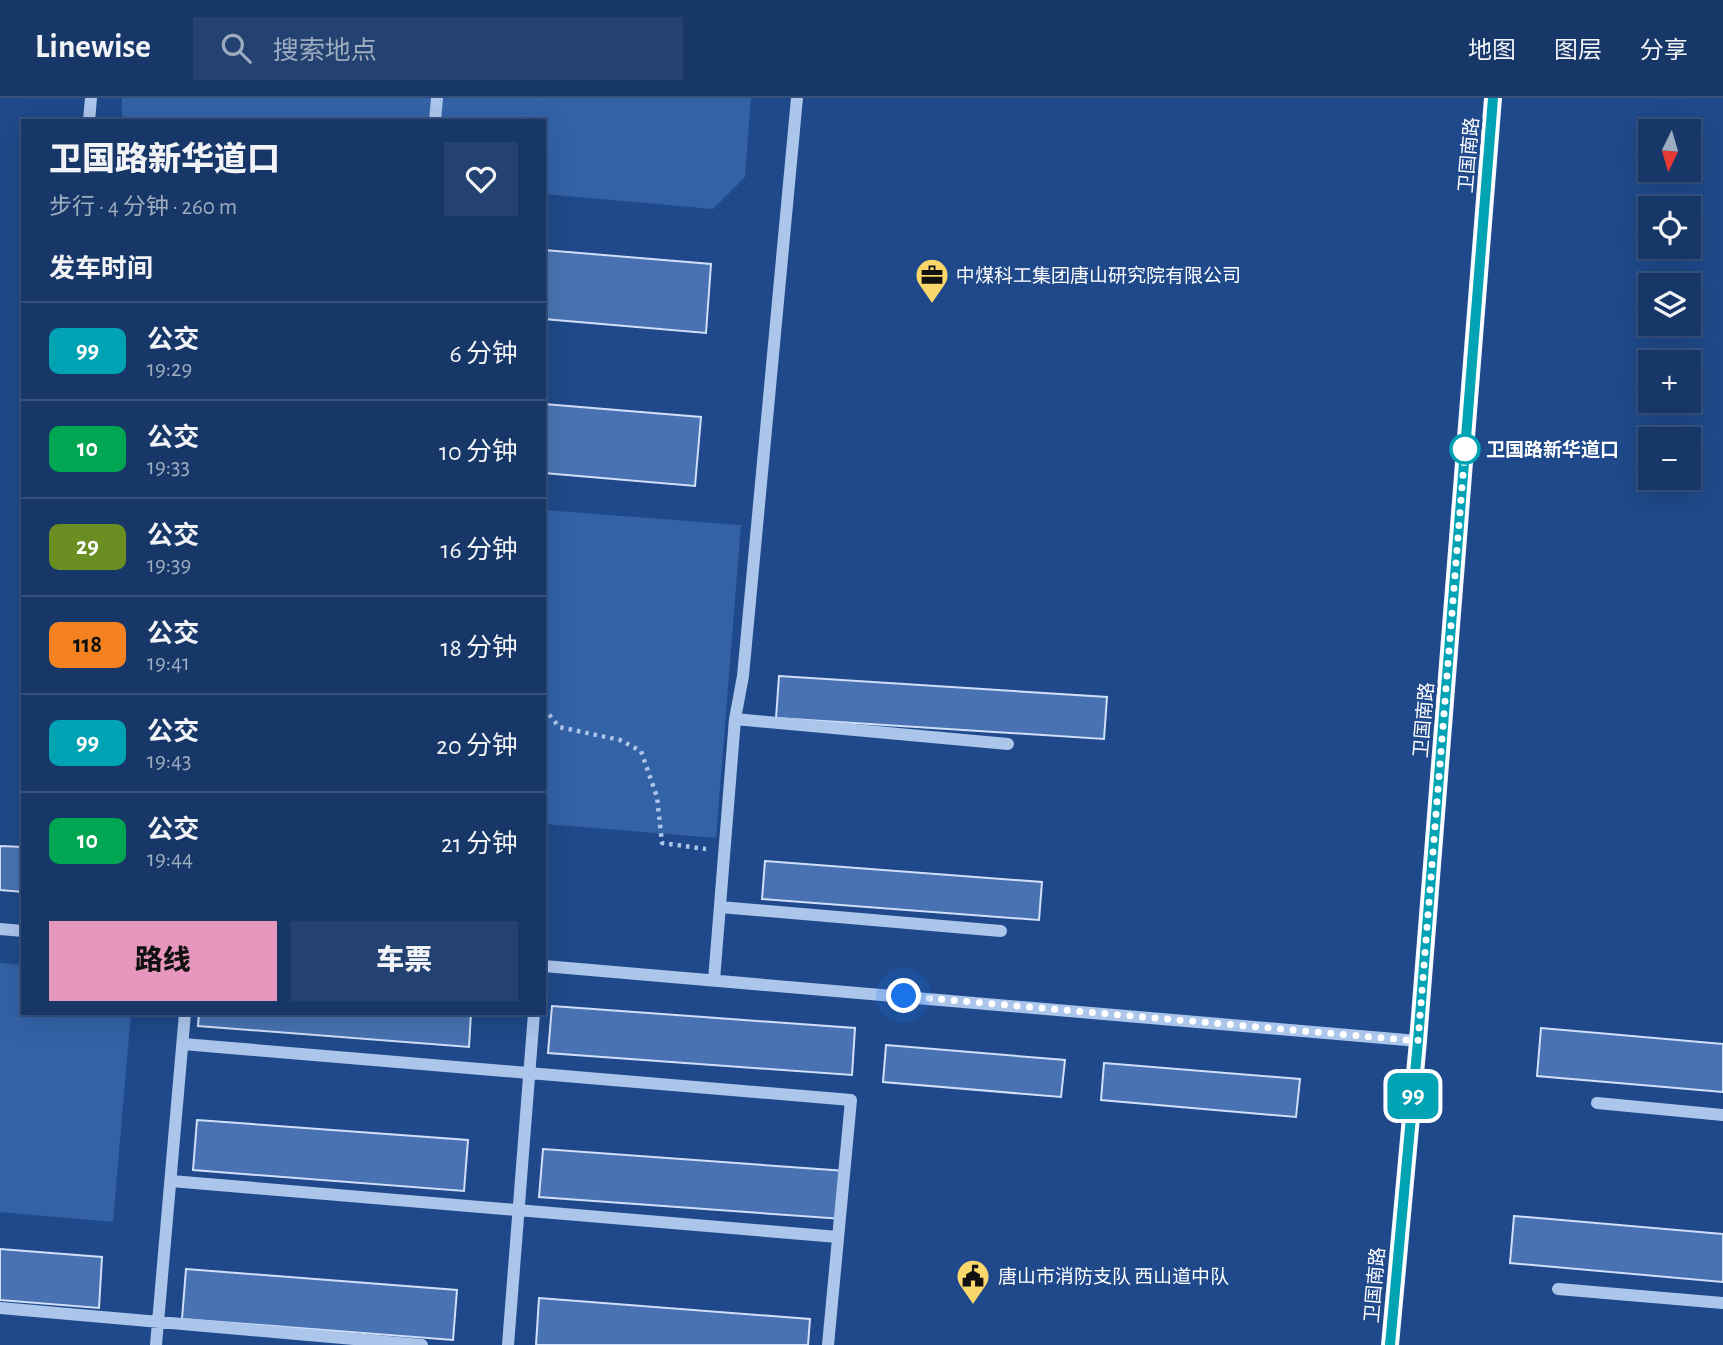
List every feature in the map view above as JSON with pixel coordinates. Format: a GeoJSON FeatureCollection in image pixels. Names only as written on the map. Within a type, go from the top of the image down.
{"type":"FeatureCollection","features":[{"type":"Feature","properties":{"kind":"main road","name":"卫国南路"},"geometry":{"type":"LineString","coordinates":[[1390,1345],[1418,1041],[1493,98]]}},
{"type":"Feature","properties":{"kind":"street"},"geometry":{"type":"LineString","coordinates":[[89,119],[91,98]]}},
{"type":"Feature","properties":{"kind":"street"},"geometry":{"type":"LineString","coordinates":[[435,119],[437,98]]}},
{"type":"Feature","properties":{"kind":"street"},"geometry":{"type":"LineString","coordinates":[[713,980],[735,719],[745,663],[797,98]]}},
{"type":"Feature","properties":{"kind":"street"},"geometry":{"type":"LineString","coordinates":[[735,719],[1008,744]]}},
{"type":"Feature","properties":{"kind":"street"},"geometry":{"type":"LineString","coordinates":[[720,907],[1001,931]]}},
{"type":"Feature","properties":{"kind":"street"},"geometry":{"type":"LineString","coordinates":[[0,929],[21,931]]}},
{"type":"Feature","properties":{"kind":"street"},"geometry":{"type":"LineString","coordinates":[[546,966],[1418,1041]]}},
{"type":"Feature","properties":{"kind":"street"},"geometry":{"type":"LineString","coordinates":[[156,1345],[185,1015]]}},
{"type":"Feature","properties":{"kind":"street"},"geometry":{"type":"LineString","coordinates":[[508,1345],[534,1015]]}},
{"type":"Feature","properties":{"kind":"street"},"geometry":{"type":"LineString","coordinates":[[183,1044],[851,1100],[828,1345]]}},
{"type":"Feature","properties":{"kind":"street"},"geometry":{"type":"LineString","coordinates":[[1597,1103],[1723,1115]]}},
{"type":"Feature","properties":{"kind":"street"},"geometry":{"type":"LineString","coordinates":[[171,1181],[838,1237]]}},
{"type":"Feature","properties":{"kind":"street"},"geometry":{"type":"LineString","coordinates":[[1558,1289],[1723,1303]]}},
{"type":"Feature","properties":{"kind":"street"},"geometry":{"type":"LineString","coordinates":[[0,1308],[422,1345]]}},
{"type":"Feature","properties":{"kind":"path"},"geometry":{"type":"LineString","coordinates":[[546,711],[559,727],[620,740],[641,751],[657,797],[662,843],[724,852]]}},
{"type":"Feature","properties":{"kind":"shaded area"},"geometry":{"type":"Polygon","coordinates":[[[122,98],[751,98],[745,177],[713,209],[546,194],[546,119],[122,119],[122,98]]]}},
{"type":"Feature","properties":{"kind":"shaded area"},"geometry":{"type":"Polygon","coordinates":[[[546,510],[741,525],[716,838],[546,824],[546,510]]]}},
{"type":"Feature","properties":{"kind":"shaded area"},"geometry":{"type":"Polygon","coordinates":[[[0,963],[21,965],[21,1015],[131,1015],[113,1222],[0,1212],[0,963]]]}},
{"type":"Feature","properties":{"kind":"building"},"geometry":{"type":"Polygon","coordinates":[[[546,250],[711,264],[706,333],[546,319],[546,250]]]}},
{"type":"Feature","properties":{"kind":"building"},"geometry":{"type":"Polygon","coordinates":[[[546,404],[701,417],[695,486],[546,473],[546,404]]]}},
{"type":"Feature","properties":{"kind":"building"},"geometry":{"type":"Polygon","coordinates":[[[779,676],[1107,697],[1104,739],[776,718],[779,676]]]}},
{"type":"Feature","properties":{"kind":"building"},"geometry":{"type":"Polygon","coordinates":[[[0,846],[21,847],[21,892],[0,890],[0,846]]]}},
{"type":"Feature","properties":{"kind":"building"},"geometry":{"type":"Polygon","coordinates":[[[765,861],[1042,882],[1039,920],[762,899],[765,861]]]}},
{"type":"Feature","properties":{"kind":"building"},"geometry":{"type":"Polygon","coordinates":[[[552,1006],[855,1028],[852,1075],[548,1053],[552,1006]]]}},
{"type":"Feature","properties":{"kind":"building"},"geometry":{"type":"Polygon","coordinates":[[[199,1015],[471,1015],[469,1047],[198,1026],[199,1015]]]}},
{"type":"Feature","properties":{"kind":"building"},"geometry":{"type":"Polygon","coordinates":[[[1541,1028],[1723,1044],[1723,1092],[1537,1076],[1541,1028]]]}},
{"type":"Feature","properties":{"kind":"building"},"geometry":{"type":"Polygon","coordinates":[[[886,1045],[1065,1060],[1061,1097],[883,1082],[886,1045]]]}},
{"type":"Feature","properties":{"kind":"building"},"geometry":{"type":"Polygon","coordinates":[[[1104,1063],[1300,1079],[1296,1117],[1101,1100],[1104,1063]]]}},
{"type":"Feature","properties":{"kind":"building"},"geometry":{"type":"Polygon","coordinates":[[[197,1120],[468,1140],[464,1191],[193,1170],[197,1120]]]}},
{"type":"Feature","properties":{"kind":"building"},"geometry":{"type":"Polygon","coordinates":[[[543,1149],[846,1171],[843,1219],[539,1197],[543,1149]]]}},
{"type":"Feature","properties":{"kind":"building"},"geometry":{"type":"Polygon","coordinates":[[[1514,1216],[1723,1234],[1723,1282],[1510,1263],[1514,1216]]]}},
{"type":"Feature","properties":{"kind":"building"},"geometry":{"type":"Polygon","coordinates":[[[0,1249],[102,1257],[99,1308],[0,1300],[0,1249]]]}},
{"type":"Feature","properties":{"kind":"building"},"geometry":{"type":"Polygon","coordinates":[[[186,1269],[457,1290],[453,1340],[182,1319],[186,1269]]]}},
{"type":"Feature","properties":{"kind":"building"},"geometry":{"type":"Polygon","coordinates":[[[539,1298],[810,1319],[808,1345],[536,1345],[539,1298]]]}},
{"type":"Feature","properties":{"kind":"bus line","name":"99"},"geometry":{"type":"LineString","coordinates":[[1390,1345],[1418,1041],[1493,98]]}},
{"type":"Feature","properties":{"kind":"place","name":"中煤科工集团唐山研究院有限公司"},"geometry":{"type":"Point","coordinates":[932,305]}},
{"type":"Feature","properties":{"kind":"place","name":"卫国路新华道口"},"geometry":{"type":"Point","coordinates":[1465,449]}},
{"type":"Feature","properties":{"kind":"place","name":"唐山市消防支队 西山道中队"},"geometry":{"type":"Point","coordinates":[973,1306]}},
{"type":"Feature","properties":{"kind":"route"},"geometry":{"type":"LineString","coordinates":[[904,996],[1418,1041],[1465,449]]}}]}
